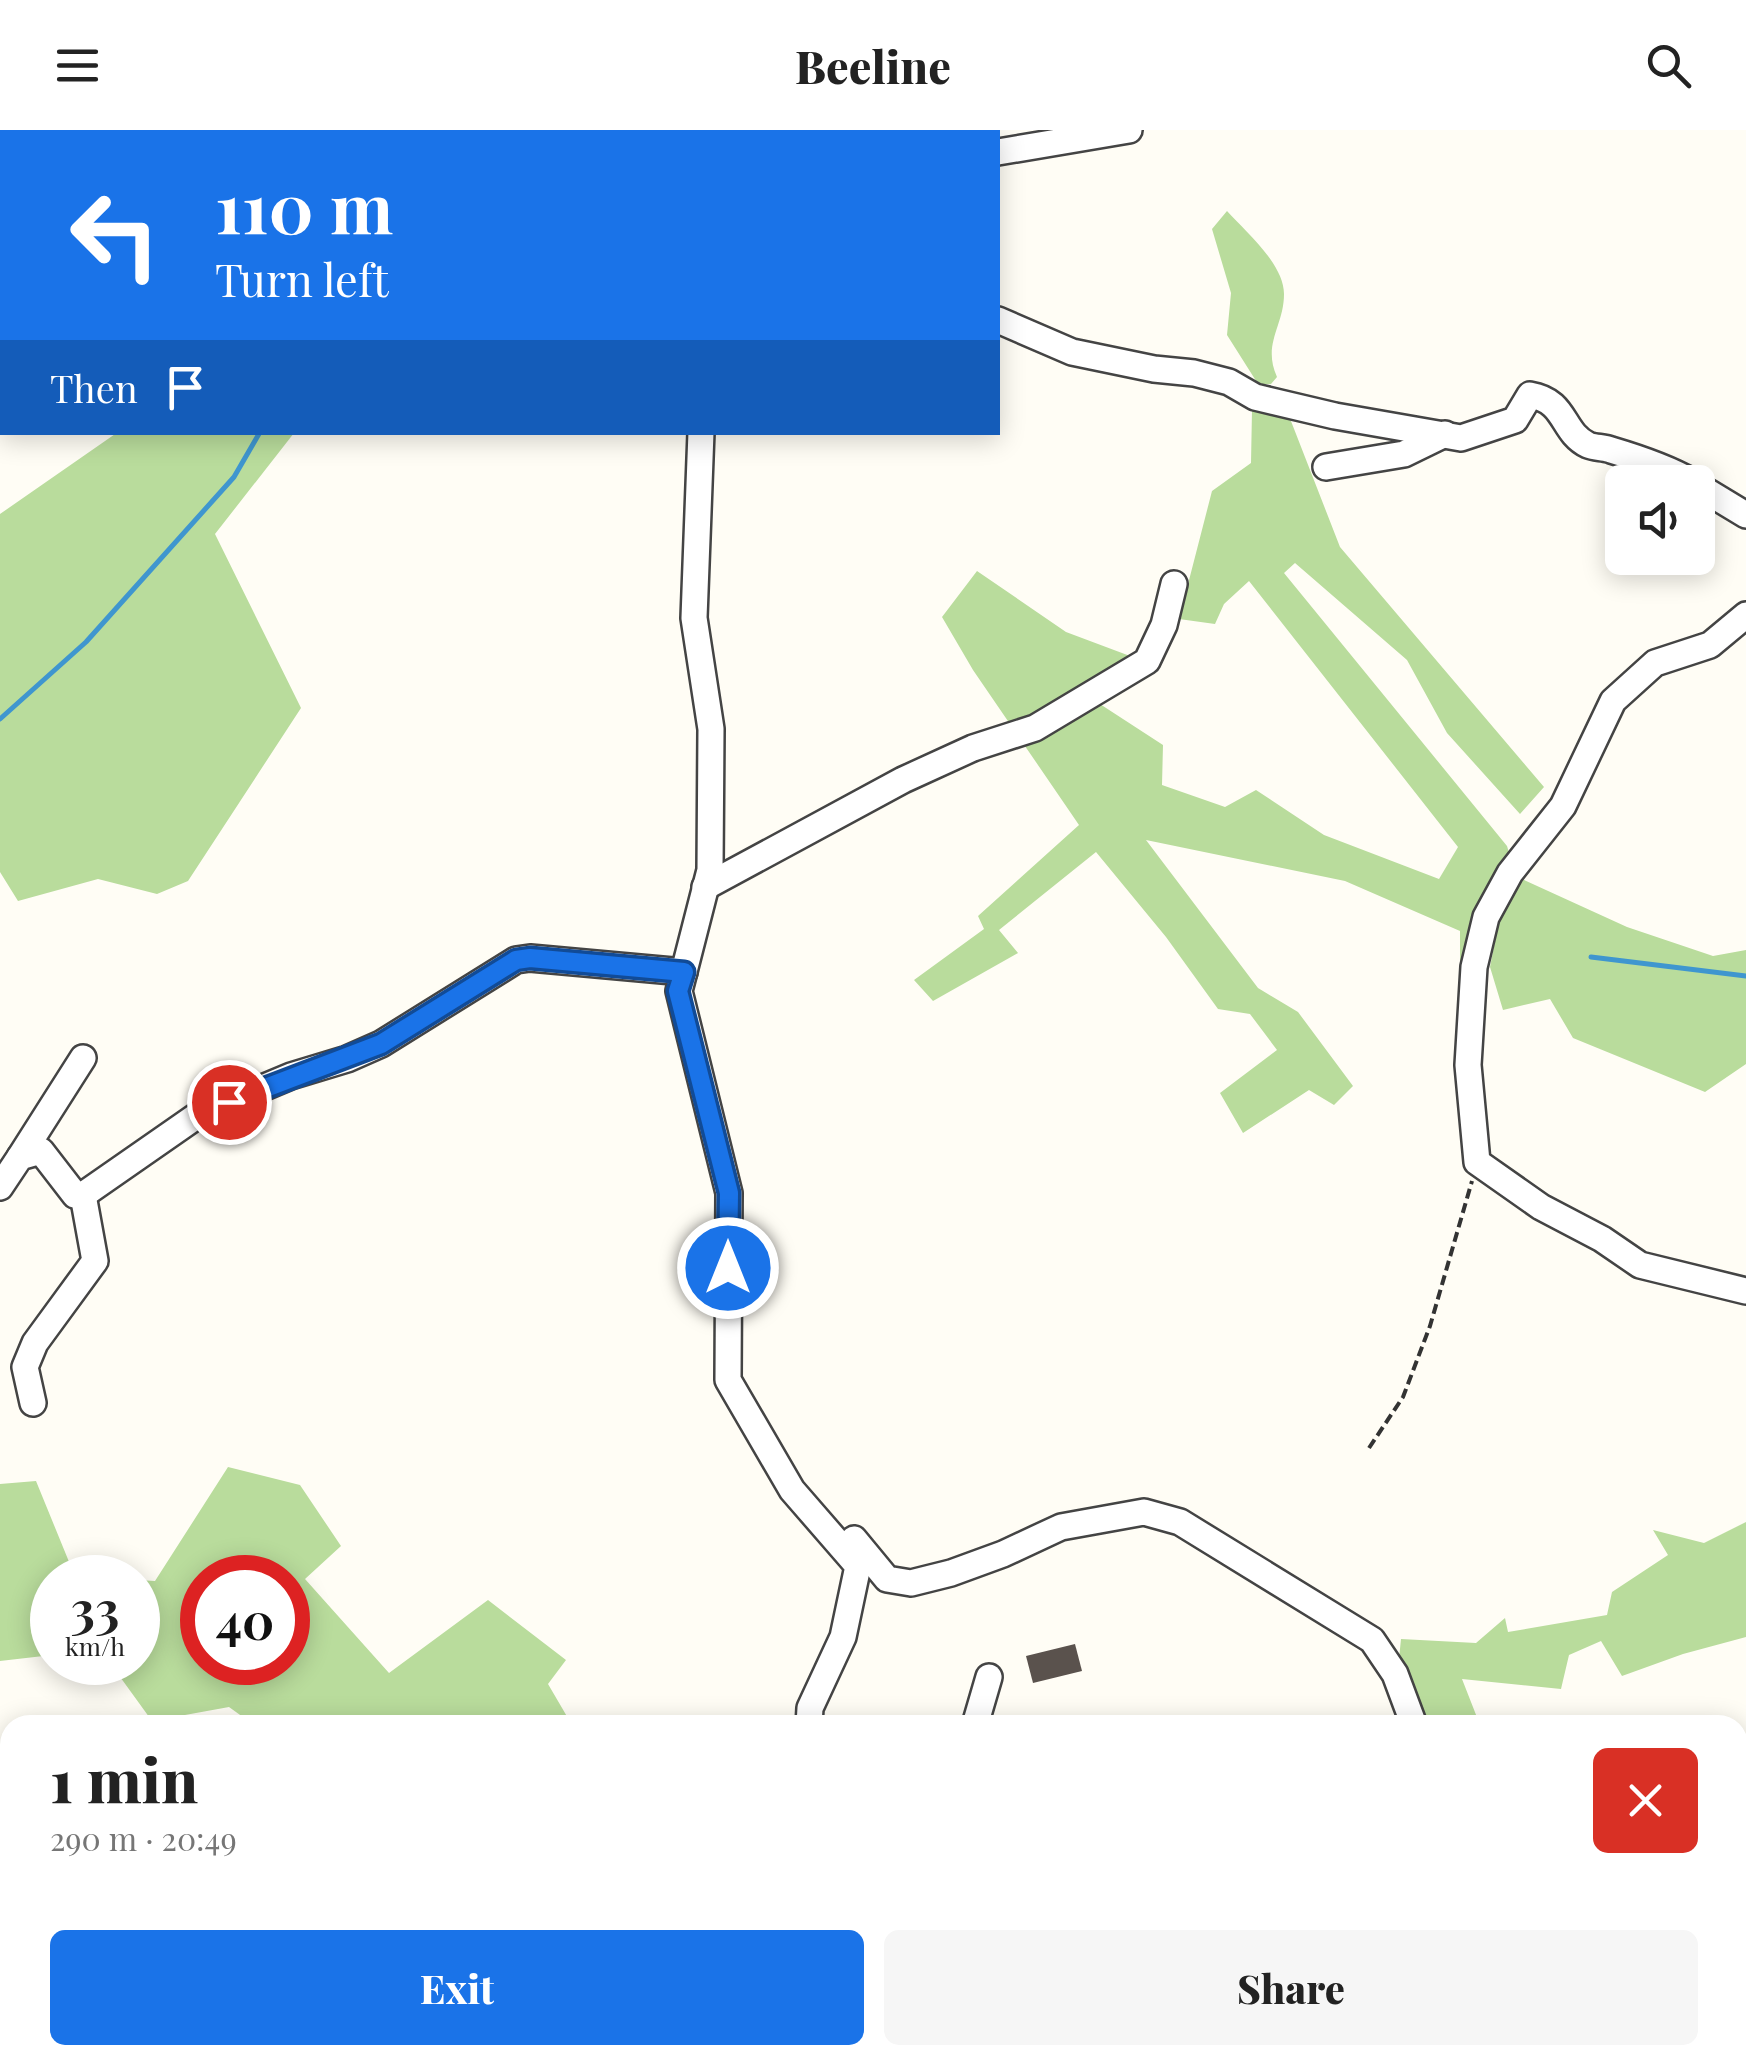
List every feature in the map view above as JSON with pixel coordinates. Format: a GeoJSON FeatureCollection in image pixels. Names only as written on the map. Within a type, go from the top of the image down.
{"type":"FeatureCollection","features":[{"type":"Feature","properties":{"kind":"street"},"geometry":{"type":"LineString","coordinates":[[1000,152],[1129,130]]}},
{"type":"Feature","properties":{"kind":"street"},"geometry":{"type":"LineString","coordinates":[[1000,321],[1072,352],[1194,373],[1228,382],[1255,397],[1335,416],[1461,438],[1516,420],[1530,396],[1544,398],[1558,406],[1566,422],[1586,444],[1649,465]]}},
{"type":"Feature","properties":{"kind":"street"},"geometry":{"type":"LineString","coordinates":[[1326,467],[1404,454],[1445,434]]}},
{"type":"Feature","properties":{"kind":"street"},"geometry":{"type":"LineString","coordinates":[[701,435],[694,618],[711,729],[710,870],[678,991],[729,1193],[728,1380],[792,1490],[858,1566],[843,1636],[810,1715]]}},
{"type":"Feature","properties":{"kind":"street"},"geometry":{"type":"LineString","coordinates":[[1715,496],[1746,515]]}},
{"type":"Feature","properties":{"kind":"street"},"geometry":{"type":"LineString","coordinates":[[705,887],[903,780],[972,748],[1035,728],[1147,661],[1164,625],[1174,584]]}},
{"type":"Feature","properties":{"kind":"street"},"geometry":{"type":"LineString","coordinates":[[1746,615],[1710,645],[1655,663],[1613,701],[1564,806],[1510,874],[1486,917],[1474,966],[1468,1065],[1478,1162],[1541,1208],[1602,1238],[1640,1265],[1746,1291]]}},
{"type":"Feature","properties":{"kind":"street"},"geometry":{"type":"LineString","coordinates":[[20,1156],[41,1151],[75,1194],[83,1195],[198,1115],[381,1044],[516,960],[684,972]]}},
{"type":"Feature","properties":{"kind":"street"},"geometry":{"type":"LineString","coordinates":[[0,1187],[83,1058]]}},
{"type":"Feature","properties":{"kind":"street"},"geometry":{"type":"LineString","coordinates":[[33,1403],[25,1367],[35,1343],[95,1261],[83,1195]]}},
{"type":"Feature","properties":{"kind":"street"},"geometry":{"type":"LineString","coordinates":[[802,1502],[830,1516],[888,1580],[911,1583],[1004,1554],[1061,1527],[1144,1512],[1180,1522],[1372,1640],[1395,1674],[1410,1715]]}},
{"type":"Feature","properties":{"kind":"street"},"geometry":{"type":"LineString","coordinates":[[978,1715],[989,1678]]}},
{"type":"Feature","properties":{"kind":"path"},"geometry":{"type":"LineString","coordinates":[[1369,1448],[1402,1397],[1430,1326],[1478,1162]]}},
{"type":"Feature","properties":{"kind":"green space"},"geometry":{"type":"Polygon","coordinates":[[[1227,211],[1263,249],[1282,283],[1283,305],[1272,355],[1277,377],[1271,384],[1258,384],[1227,335],[1231,293],[1212,229],[1227,211]]]}},
{"type":"Feature","properties":{"kind":"green space"},"geometry":{"type":"Polygon","coordinates":[[[1252,410],[1289,416],[1340,547],[1544,787],[1520,814],[1447,733],[1407,660],[1295,563],[1284,573],[1507,846],[1511,859],[1467,988],[1460,987],[1460,931],[1345,881],[1146,840],[1258,988],[1298,1012],[1353,1086],[1334,1105],[1309,1090],[1243,1133],[1220,1093],[1277,1050],[1250,1014],[1218,1009],[1166,937],[1096,852],[999,930],[1018,953],[933,1001],[914,980],[984,929],[978,916],[1079,825],[973,670],[942,617],[977,571],[1066,632],[1138,659],[1083,693],[1163,745],[1162,785],[1225,807],[1256,790],[1324,835],[1439,879],[1458,847],[1249,581],[1224,604],[1215,624],[1179,619],[1212,491],[1251,463],[1252,410]]]}},
{"type":"Feature","properties":{"kind":"green space"},"geometry":{"type":"Polygon","coordinates":[[[114,435],[292,435],[215,534],[301,708],[188,881],[157,894],[98,879],[18,901],[0,872],[0,514],[114,435]]]}},
{"type":"Feature","properties":{"kind":"green space"},"geometry":{"type":"Polygon","coordinates":[[[1522,879],[1627,927],[1713,956],[1746,950],[1746,1064],[1705,1092],[1573,1038],[1550,999],[1503,1010],[1490,967],[1501,910],[1522,879]]]}},
{"type":"Feature","properties":{"kind":"green space"},"geometry":{"type":"Polygon","coordinates":[[[228,1467],[300,1485],[341,1546],[310,1574],[310,1555],[180,1555],[180,1685],[310,1685],[310,1585],[389,1673],[488,1600],[566,1660],[548,1684],[566,1715],[240,1715],[229,1707],[185,1715],[148,1715],[126,1685],[160,1685],[160,1573],[228,1467]]]}},
{"type":"Feature","properties":{"kind":"green space"},"geometry":{"type":"Polygon","coordinates":[[[36,1481],[66,1555],[30,1555],[30,1658],[0,1661],[0,1484],[36,1481]]]}},
{"type":"Feature","properties":{"kind":"green space"},"geometry":{"type":"Polygon","coordinates":[[[1746,1522],[1746,1637],[1622,1676],[1601,1641],[1569,1655],[1561,1689],[1462,1679],[1476,1715],[1424,1715],[1399,1659],[1401,1639],[1476,1643],[1505,1618],[1508,1632],[1607,1615],[1612,1592],[1668,1555],[1653,1530],[1704,1543],[1746,1522]]]}},
{"type":"Feature","properties":{"kind":"building"},"geometry":{"type":"Polygon","coordinates":[[[1075,1644],[1082,1671],[1033,1683],[1026,1656],[1075,1644]]]}},
{"type":"Feature","properties":{"kind":"waterway"},"geometry":{"type":"LineString","coordinates":[[0,719],[86,642],[234,477],[258,435]]}},
{"type":"Feature","properties":{"kind":"waterway"},"geometry":{"type":"LineString","coordinates":[[1591,957],[1746,976]]}},
{"type":"Feature","properties":{"kind":"route"},"geometry":{"type":"LineString","coordinates":[[229,1102],[381,1044],[516,960],[684,972],[678,991],[729,1193],[728,1268]]}}]}
